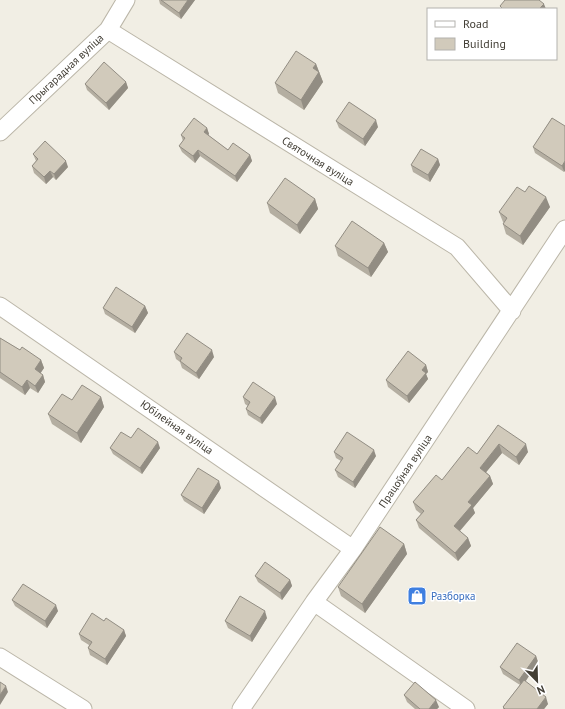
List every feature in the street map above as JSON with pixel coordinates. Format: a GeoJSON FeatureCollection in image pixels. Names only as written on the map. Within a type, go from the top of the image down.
{"type":"FeatureCollection","features":[{"type":"Feature","properties":{"kind":"street","name":"Прыгарадная вуліца"},"geometry":{"type":"LineString","coordinates":[[0,132],[108,30],[126,0]]}},
{"type":"Feature","properties":{"kind":"street","name":"Святочная вуліца"},"geometry":{"type":"LineString","coordinates":[[108,30],[457,247],[512,311]]}},
{"type":"Feature","properties":{"kind":"street","name":"Працоўная вуліца"},"geometry":{"type":"LineString","coordinates":[[241,709],[314,602],[353,549],[565,229]]}},
{"type":"Feature","properties":{"kind":"street","name":"Юбілейная вуліца"},"geometry":{"type":"LineString","coordinates":[[0,306],[353,549]]}},
{"type":"Feature","properties":{"kind":"street"},"geometry":{"type":"LineString","coordinates":[[314,602],[466,709]]}},
{"type":"Feature","properties":{"kind":"street"},"geometry":{"type":"LineString","coordinates":[[0,657],[83,709]]}},
{"type":"Feature","properties":{"kind":"building"},"geometry":{"type":"Polygon","coordinates":[[[161,0],[188,0],[179,13],[161,0]]]}},
{"type":"Feature","properties":{"kind":"building"},"geometry":{"type":"Polygon","coordinates":[[[505,0],[539,0],[544,4],[540,8],[502,8],[500,6],[505,0]]]}},
{"type":"Feature","properties":{"kind":"building"},"geometry":{"type":"Polygon","coordinates":[[[296,51],[316,64],[313,68],[319,72],[301,100],[275,83],[296,51]]]}},
{"type":"Feature","properties":{"kind":"building"},"geometry":{"type":"Polygon","coordinates":[[[104,62],[126,82],[106,103],[85,84],[104,62]]]}},
{"type":"Feature","properties":{"kind":"building"},"geometry":{"type":"Polygon","coordinates":[[[349,102],[376,120],[363,139],[336,121],[349,102]]]}},
{"type":"Feature","properties":{"kind":"building"},"geometry":{"type":"Polygon","coordinates":[[[194,118],[207,128],[204,132],[228,150],[233,143],[250,155],[235,176],[198,150],[193,156],[179,146],[185,138],[181,135],[194,118]]]}},
{"type":"Feature","properties":{"kind":"building"},"geometry":{"type":"Polygon","coordinates":[[[552,118],[565,126],[565,161],[562,166],[533,147],[552,118]]]}},
{"type":"Feature","properties":{"kind":"building"},"geometry":{"type":"Polygon","coordinates":[[[45,141],[66,161],[54,174],[50,171],[44,177],[32,166],[38,159],[33,154],[45,141]]]}},
{"type":"Feature","properties":{"kind":"building"},"geometry":{"type":"Polygon","coordinates":[[[421,149],[438,159],[428,175],[411,165],[421,149]]]}},
{"type":"Feature","properties":{"kind":"building"},"geometry":{"type":"Polygon","coordinates":[[[285,178],[315,199],[297,225],[267,203],[285,178]]]}},
{"type":"Feature","properties":{"kind":"building"},"geometry":{"type":"Polygon","coordinates":[[[529,186],[546,197],[520,236],[503,224],[507,218],[499,212],[517,187],[525,192],[529,186]]]}},
{"type":"Feature","properties":{"kind":"building"},"geometry":{"type":"Polygon","coordinates":[[[352,221],[384,243],[368,268],[335,246],[352,221]]]}},
{"type":"Feature","properties":{"kind":"building"},"geometry":{"type":"Polygon","coordinates":[[[116,287],[145,306],[132,327],[103,308],[116,287]]]}},
{"type":"Feature","properties":{"kind":"building"},"geometry":{"type":"Polygon","coordinates":[[[187,333],[212,350],[196,373],[180,361],[182,358],[174,352],[187,333]]]}},
{"type":"Feature","properties":{"kind":"building"},"geometry":{"type":"Polygon","coordinates":[[[0,338],[20,350],[22,347],[41,360],[35,369],[43,375],[35,386],[27,380],[22,387],[0,372],[0,338]]]}},
{"type":"Feature","properties":{"kind":"building"},"geometry":{"type":"Polygon","coordinates":[[[408,351],[426,365],[422,370],[426,373],[407,396],[386,380],[408,351]]]}},
{"type":"Feature","properties":{"kind":"building"},"geometry":{"type":"Polygon","coordinates":[[[253,382],[275,397],[260,418],[246,409],[250,402],[243,397],[253,382]]]}},
{"type":"Feature","properties":{"kind":"building"},"geometry":{"type":"Polygon","coordinates":[[[82,385],[101,397],[77,433],[48,414],[62,394],[72,400],[82,385]]]}},
{"type":"Feature","properties":{"kind":"building"},"geometry":{"type":"Polygon","coordinates":[[[498,425],[526,444],[516,457],[499,444],[480,468],[490,476],[468,502],[472,505],[454,526],[468,538],[455,553],[416,520],[424,511],[413,502],[436,475],[442,480],[468,447],[477,454],[498,425]]]}},
{"type":"Feature","properties":{"kind":"building"},"geometry":{"type":"Polygon","coordinates":[[[138,428],[158,442],[140,468],[110,448],[121,432],[131,438],[138,428]]]}},
{"type":"Feature","properties":{"kind":"building"},"geometry":{"type":"Polygon","coordinates":[[[347,432],[374,450],[353,482],[335,470],[343,458],[334,452],[347,432]]]}},
{"type":"Feature","properties":{"kind":"building"},"geometry":{"type":"Polygon","coordinates":[[[198,468],[219,481],[202,508],[181,495],[198,468]]]}},
{"type":"Feature","properties":{"kind":"building"},"geometry":{"type":"Polygon","coordinates":[[[380,527],[404,544],[362,604],[338,587],[380,527]]]}},
{"type":"Feature","properties":{"kind":"building"},"geometry":{"type":"Polygon","coordinates":[[[265,562],[290,580],[280,593],[255,576],[265,562]]]}},
{"type":"Feature","properties":{"kind":"building"},"geometry":{"type":"Polygon","coordinates":[[[23,584],[56,605],[45,621],[12,600],[23,584]]]}},
{"type":"Feature","properties":{"kind":"building"},"geometry":{"type":"Polygon","coordinates":[[[240,596],[265,611],[250,636],[225,621],[240,596]]]}},
{"type":"Feature","properties":{"kind":"building"},"geometry":{"type":"Polygon","coordinates":[[[92,613],[104,621],[106,618],[124,630],[105,659],[88,648],[92,642],[79,634],[92,613]]]}},
{"type":"Feature","properties":{"kind":"building"},"geometry":{"type":"Polygon","coordinates":[[[517,643],[536,656],[519,680],[500,667],[517,643]]]}},
{"type":"Feature","properties":{"kind":"building"},"geometry":{"type":"Polygon","coordinates":[[[524,680],[546,697],[537,709],[505,709],[503,707],[524,680]]]}},
{"type":"Feature","properties":{"kind":"building"},"geometry":{"type":"Polygon","coordinates":[[[0,682],[6,686],[0,695],[0,682]]]}},
{"type":"Feature","properties":{"kind":"building"},"geometry":{"type":"Polygon","coordinates":[[[415,682],[436,700],[429,709],[420,709],[404,695],[415,682]]]}},
{"type":"Feature","properties":{"kind":"place","name":"Разборка"},"geometry":{"type":"Point","coordinates":[417,596]}}]}
